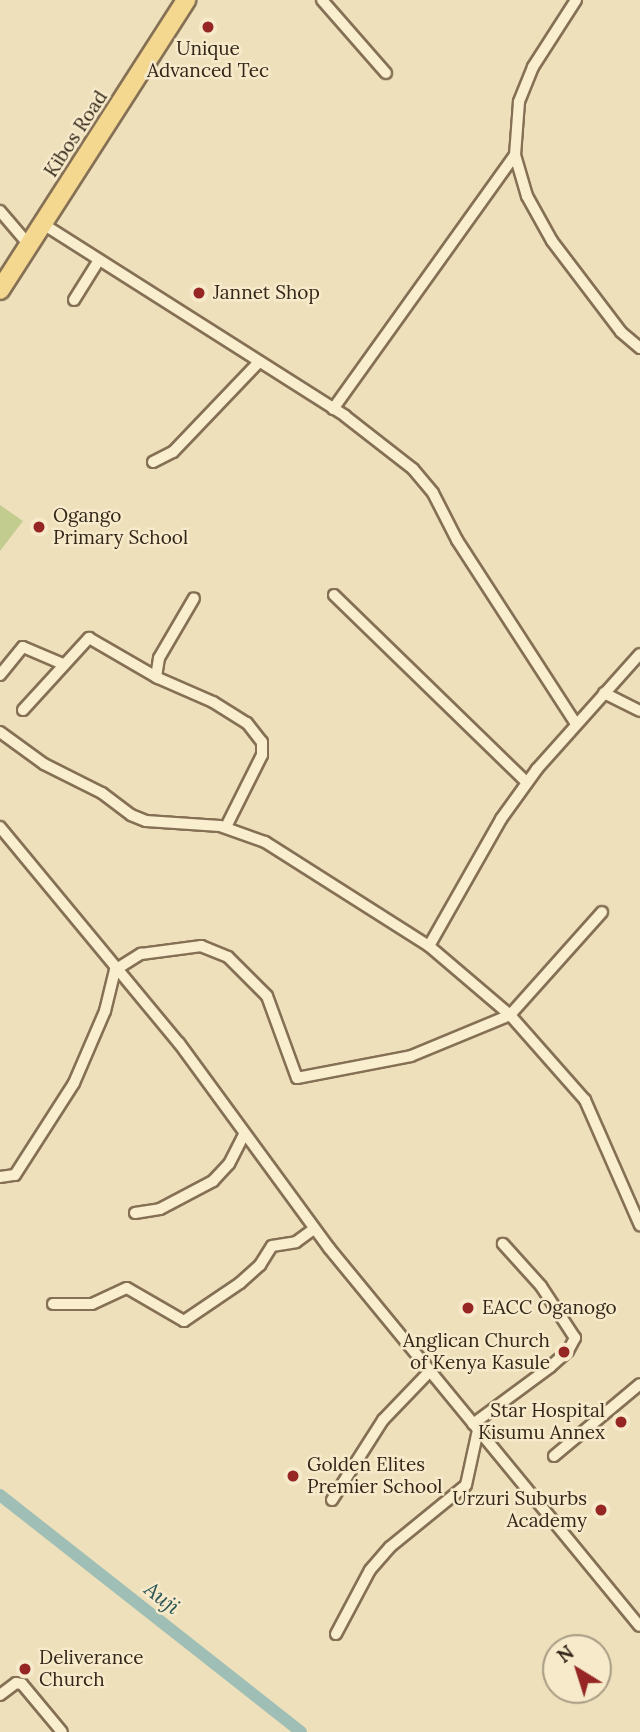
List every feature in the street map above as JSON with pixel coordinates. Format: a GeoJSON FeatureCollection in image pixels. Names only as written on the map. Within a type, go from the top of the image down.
{"type":"FeatureCollection","features":[{"type":"Feature","properties":{"kind":"main road","name":"Kibos Road"},"geometry":{"type":"LineString","coordinates":[[0,290],[186,0]]}},
{"type":"Feature","properties":{"kind":"street"},"geometry":{"type":"LineString","coordinates":[[321,0],[386,73]]}},
{"type":"Feature","properties":{"kind":"street"},"geometry":{"type":"LineString","coordinates":[[576,0],[533,67],[519,102],[515,155],[527,196],[552,241],[621,332],[640,348]]}},
{"type":"Feature","properties":{"kind":"street"},"geometry":{"type":"LineString","coordinates":[[333,410],[515,155]]}},
{"type":"Feature","properties":{"kind":"street"},"geometry":{"type":"LineString","coordinates":[[0,212],[29,245]]}},
{"type":"Feature","properties":{"kind":"street"},"geometry":{"type":"LineString","coordinates":[[43,224],[382,443],[433,494],[457,540],[576,724]]}},
{"type":"Feature","properties":{"kind":"street"},"geometry":{"type":"LineString","coordinates":[[74,300],[99,260]]}},
{"type":"Feature","properties":{"kind":"street"},"geometry":{"type":"LineString","coordinates":[[153,462],[173,452],[258,363]]}},
{"type":"Feature","properties":{"kind":"street"},"geometry":{"type":"LineString","coordinates":[[334,596],[527,783]]}},
{"type":"Feature","properties":{"kind":"street"},"geometry":{"type":"LineString","coordinates":[[156,677],[159,657],[194,598]]}},
{"type":"Feature","properties":{"kind":"street"},"geometry":{"type":"LineString","coordinates":[[23,710],[89,638],[156,677],[213,702],[247,723],[262,742],[262,755],[226,827]]}},
{"type":"Feature","properties":{"kind":"street"},"geometry":{"type":"LineString","coordinates":[[0,676],[23,647],[64,664]]}},
{"type":"Feature","properties":{"kind":"street"},"geometry":{"type":"LineString","coordinates":[[429,946],[463,883],[527,783],[640,654]]}},
{"type":"Feature","properties":{"kind":"street"},"geometry":{"type":"LineString","coordinates":[[604,693],[640,711]]}},
{"type":"Feature","properties":{"kind":"street"},"geometry":{"type":"LineString","coordinates":[[0,732],[44,764],[139,818],[226,827],[265,842],[429,946],[510,1015],[585,1100],[640,1225]]}},
{"type":"Feature","properties":{"kind":"street"},"geometry":{"type":"LineString","coordinates":[[0,827],[115,970],[179,1044],[314,1229],[640,1626]]}},
{"type":"Feature","properties":{"kind":"street"},"geometry":{"type":"LineString","coordinates":[[0,1177],[15,1175],[74,1083],[104,1011],[115,970],[141,954],[201,946],[228,957],[267,996],[297,1078],[411,1056],[510,1015],[602,912]]}},
{"type":"Feature","properties":{"kind":"street"},"geometry":{"type":"LineString","coordinates":[[135,1213],[160,1209],[213,1181],[229,1164],[244,1134]]}},
{"type":"Feature","properties":{"kind":"street"},"geometry":{"type":"LineString","coordinates":[[53,1304],[92,1304],[127,1288],[184,1321],[240,1283],[260,1265],[272,1246],[296,1242],[314,1229]]}},
{"type":"Feature","properties":{"kind":"street"},"geometry":{"type":"LineString","coordinates":[[336,1634],[370,1570],[390,1547],[466,1485],[475,1427],[559,1359],[575,1338],[541,1286],[503,1244]]}},
{"type":"Feature","properties":{"kind":"street"},"geometry":{"type":"LineString","coordinates":[[332,1500],[383,1420],[430,1371]]}},
{"type":"Feature","properties":{"kind":"street"},"geometry":{"type":"LineString","coordinates":[[554,1456],[640,1384]]}},
{"type":"Feature","properties":{"kind":"street"},"geometry":{"type":"LineString","coordinates":[[0,1695],[16,1683],[22,1684],[62,1732]]}},
{"type":"Feature","properties":{"kind":"green space"},"geometry":{"type":"Polygon","coordinates":[[[0,505],[23,521],[0,551],[0,505]]]}},
{"type":"Feature","properties":{"kind":"waterway","name":"Auji"},"geometry":{"type":"LineString","coordinates":[[0,1495],[301,1732]]}},
{"type":"Feature","properties":{"kind":"place","name":"Unique Advanced Tec"},"geometry":{"type":"Point","coordinates":[208,27]}},
{"type":"Feature","properties":{"kind":"place","name":"Jannet Shop"},"geometry":{"type":"Point","coordinates":[199,293]}},
{"type":"Feature","properties":{"kind":"place","name":"Ogango Primary School"},"geometry":{"type":"Point","coordinates":[39,527]}},
{"type":"Feature","properties":{"kind":"place","name":"EACC Oganogo"},"geometry":{"type":"Point","coordinates":[468,1308]}},
{"type":"Feature","properties":{"kind":"place","name":"Anglican Church of Kenya Kasule"},"geometry":{"type":"Point","coordinates":[564,1352]}},
{"type":"Feature","properties":{"kind":"place","name":"Star Hospital Kisumu Annex"},"geometry":{"type":"Point","coordinates":[621,1422]}},
{"type":"Feature","properties":{"kind":"place","name":"Golden Elites Premier School"},"geometry":{"type":"Point","coordinates":[293,1476]}},
{"type":"Feature","properties":{"kind":"place","name":"Urzuri Suburbs Academy"},"geometry":{"type":"Point","coordinates":[601,1510]}},
{"type":"Feature","properties":{"kind":"place","name":"Deliverance Church"},"geometry":{"type":"Point","coordinates":[25,1669]}}]}
